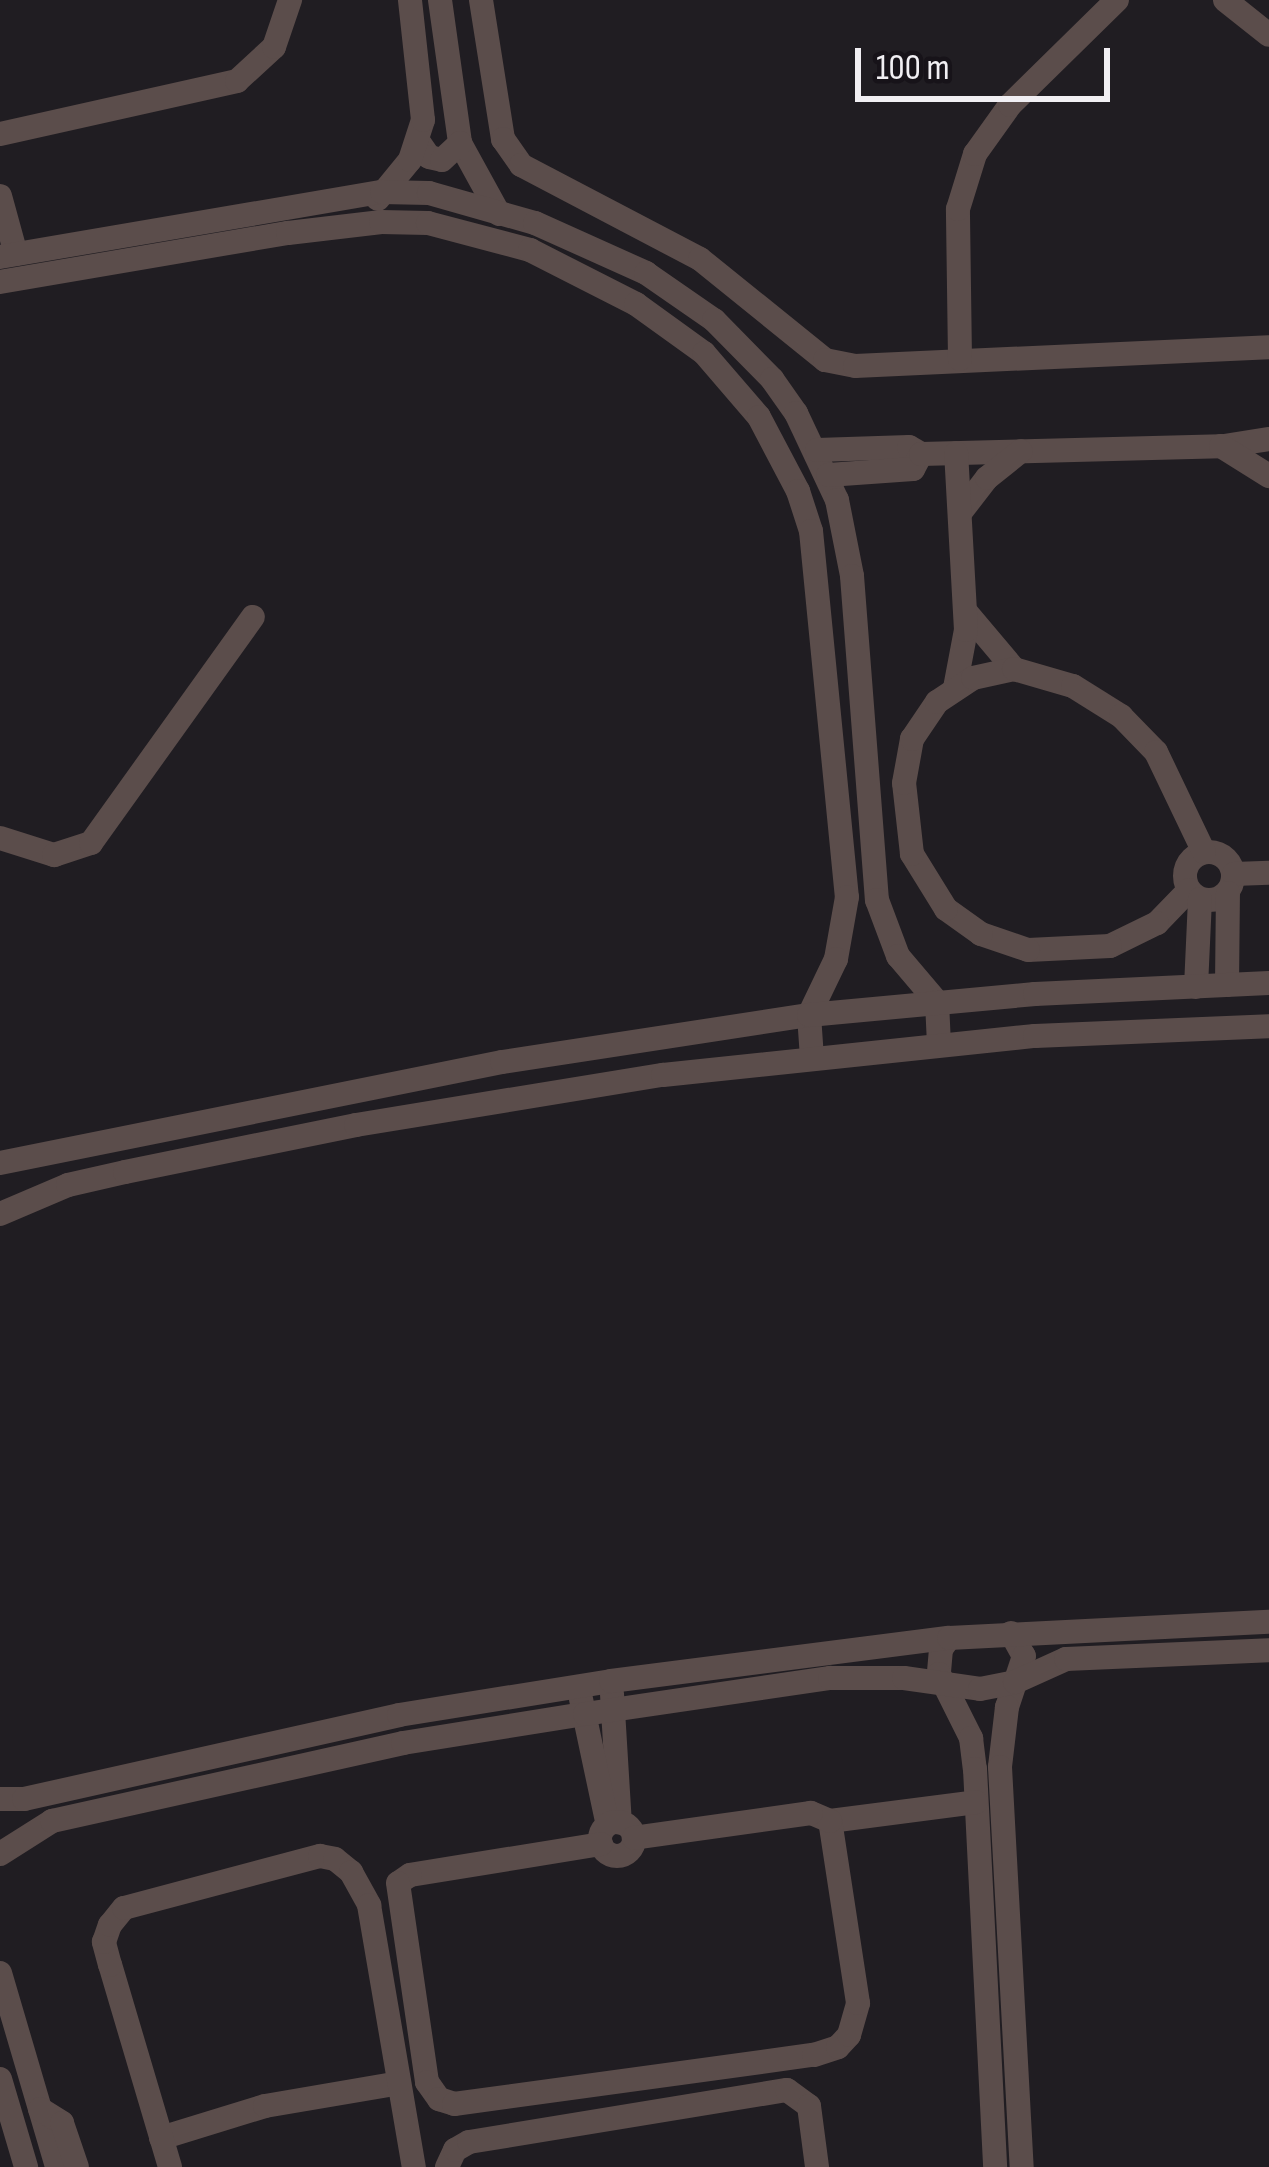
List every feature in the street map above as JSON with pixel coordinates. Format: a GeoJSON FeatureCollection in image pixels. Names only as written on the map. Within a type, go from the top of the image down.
{"type":"FeatureCollection","features":[{"type":"Feature","properties":{"kind":"street"},"geometry":{"type":"LineString","coordinates":[[0,134],[238,81],[274,47],[290,0]]}},
{"type":"Feature","properties":{"kind":"street"},"geometry":{"type":"LineString","coordinates":[[381,222],[376,207],[418,141],[424,99],[410,0]]}},
{"type":"Feature","properties":{"kind":"street"},"geometry":{"type":"LineString","coordinates":[[440,0],[460,143],[496,209],[501,224],[496,239]]}},
{"type":"Feature","properties":{"kind":"street"},"geometry":{"type":"LineString","coordinates":[[960,359],[958,209],[975,154],[1010,104],[1117,0]]}},
{"type":"Feature","properties":{"kind":"street"},"geometry":{"type":"LineString","coordinates":[[1225,0],[1269,35]]}},
{"type":"Feature","properties":{"kind":"street"},"geometry":{"type":"LineString","coordinates":[[489,1],[502,139],[521,165],[700,259],[825,360],[855,366],[1269,347]]}},
{"type":"Feature","properties":{"kind":"street"},"geometry":{"type":"LineString","coordinates":[[418,141],[435,160],[448,158],[460,143]]}},
{"type":"Feature","properties":{"kind":"street"},"geometry":{"type":"LineString","coordinates":[[0,196],[8,256],[382,192],[452,196],[609,256],[682,295],[745,348],[796,413],[828,475],[845,526],[878,899],[898,956],[937,1002],[939,1045]]}},
{"type":"Feature","properties":{"kind":"street"},"geometry":{"type":"LineString","coordinates":[[0,282],[381,222],[428,223],[496,239],[636,304],[704,353],[759,417],[798,491],[811,531],[848,897],[836,959],[809,1015],[812,1058]]}},
{"type":"Feature","properties":{"kind":"street"},"geometry":{"type":"LineString","coordinates":[[817,451],[909,447],[921,454],[1221,446],[1269,439]]}},
{"type":"Feature","properties":{"kind":"street"},"geometry":{"type":"LineString","coordinates":[[1221,446],[1269,476]]}},
{"type":"Feature","properties":{"kind":"street"},"geometry":{"type":"LineString","coordinates":[[960,513],[987,478],[1023,450]]}},
{"type":"Feature","properties":{"kind":"street"},"geometry":{"type":"LineString","coordinates":[[956,453],[964,650],[955,688],[912,739],[904,783],[911,854],[946,908],[1001,942],[1028,950],[1076,951],[1138,935],[1194,895],[1218,899],[1231,883],[1269,873]]}},
{"type":"Feature","properties":{"kind":"street"},"geometry":{"type":"LineString","coordinates":[[828,475],[913,470],[921,454]]}},
{"type":"Feature","properties":{"kind":"street"},"geometry":{"type":"LineString","coordinates":[[964,610],[1014,669],[1073,686],[1141,734],[1168,771],[1204,852]]}},
{"type":"Feature","properties":{"kind":"street"},"geometry":{"type":"LineString","coordinates":[[0,838],[54,855],[91,843],[253,616]]}},
{"type":"Feature","properties":{"kind":"street"},"geometry":{"type":"LineString","coordinates":[[955,688],[1014,669]]}},
{"type":"Feature","properties":{"kind":"street"},"geometry":{"type":"LineString","coordinates":[[1196,987],[1194,895],[1185,871],[1204,852]]}},
{"type":"Feature","properties":{"kind":"street"},"geometry":{"type":"LineString","coordinates":[[1204,852],[1224,856],[1231,883],[1228,985]]}},
{"type":"Feature","properties":{"kind":"street"},"geometry":{"type":"LineString","coordinates":[[0,1163],[502,1062],[809,1015],[937,1002],[1269,982]]}},
{"type":"Feature","properties":{"kind":"street"},"geometry":{"type":"LineString","coordinates":[[0,1214],[68,1185],[356,1125],[663,1075],[939,1045],[1269,1026]]}},
{"type":"Feature","properties":{"kind":"street"},"geometry":{"type":"LineString","coordinates":[[0,1799],[24,1799],[399,1715],[611,1681],[949,1638],[1269,1622]]}},
{"type":"Feature","properties":{"kind":"street"},"geometry":{"type":"LineString","coordinates":[[1011,1633],[1024,1656],[1000,1767],[1022,2167]]}},
{"type":"Feature","properties":{"kind":"street"},"geometry":{"type":"LineString","coordinates":[[949,1638],[938,1661],[971,1738],[995,2167]]}},
{"type":"Feature","properties":{"kind":"street"},"geometry":{"type":"LineString","coordinates":[[0,1854],[52,1821],[404,1743],[830,1678],[904,1678],[980,1689],[1015,1682],[1066,1659],[1269,1650]]}},
{"type":"Feature","properties":{"kind":"street"},"geometry":{"type":"LineString","coordinates":[[611,1681],[616,1833]]}},
{"type":"Feature","properties":{"kind":"street"},"geometry":{"type":"LineString","coordinates":[[578,1687],[616,1833]]}},
{"type":"Feature","properties":{"kind":"street"},"geometry":{"type":"LineString","coordinates":[[830,1821],[858,2003],[849,2035],[838,2047],[814,2055],[454,2104],[439,2099],[427,2082],[398,1883],[410,1875],[616,1833],[811,1813],[830,1821],[976,1802]]}},
{"type":"Feature","properties":{"kind":"street"},"geometry":{"type":"LineString","coordinates":[[399,2083],[265,2106],[161,2158],[104,1942],[110,1925],[124,1908],[320,1856],[335,1859],[351,1872],[369,1905],[414,2167]]}},
{"type":"Feature","properties":{"kind":"street"},"geometry":{"type":"LineString","coordinates":[[0,1973],[57,2167]]}},
{"type":"Feature","properties":{"kind":"street"},"geometry":{"type":"LineString","coordinates":[[0,2079],[26,2167]]}},
{"type":"Feature","properties":{"kind":"street"},"geometry":{"type":"LineString","coordinates":[[447,2167],[455,2150],[469,2142],[787,2090],[809,2107],[817,2167]]}},
{"type":"Feature","properties":{"kind":"street"},"geometry":{"type":"LineString","coordinates":[[40,2109],[62,2123],[77,2167]]}}]}
